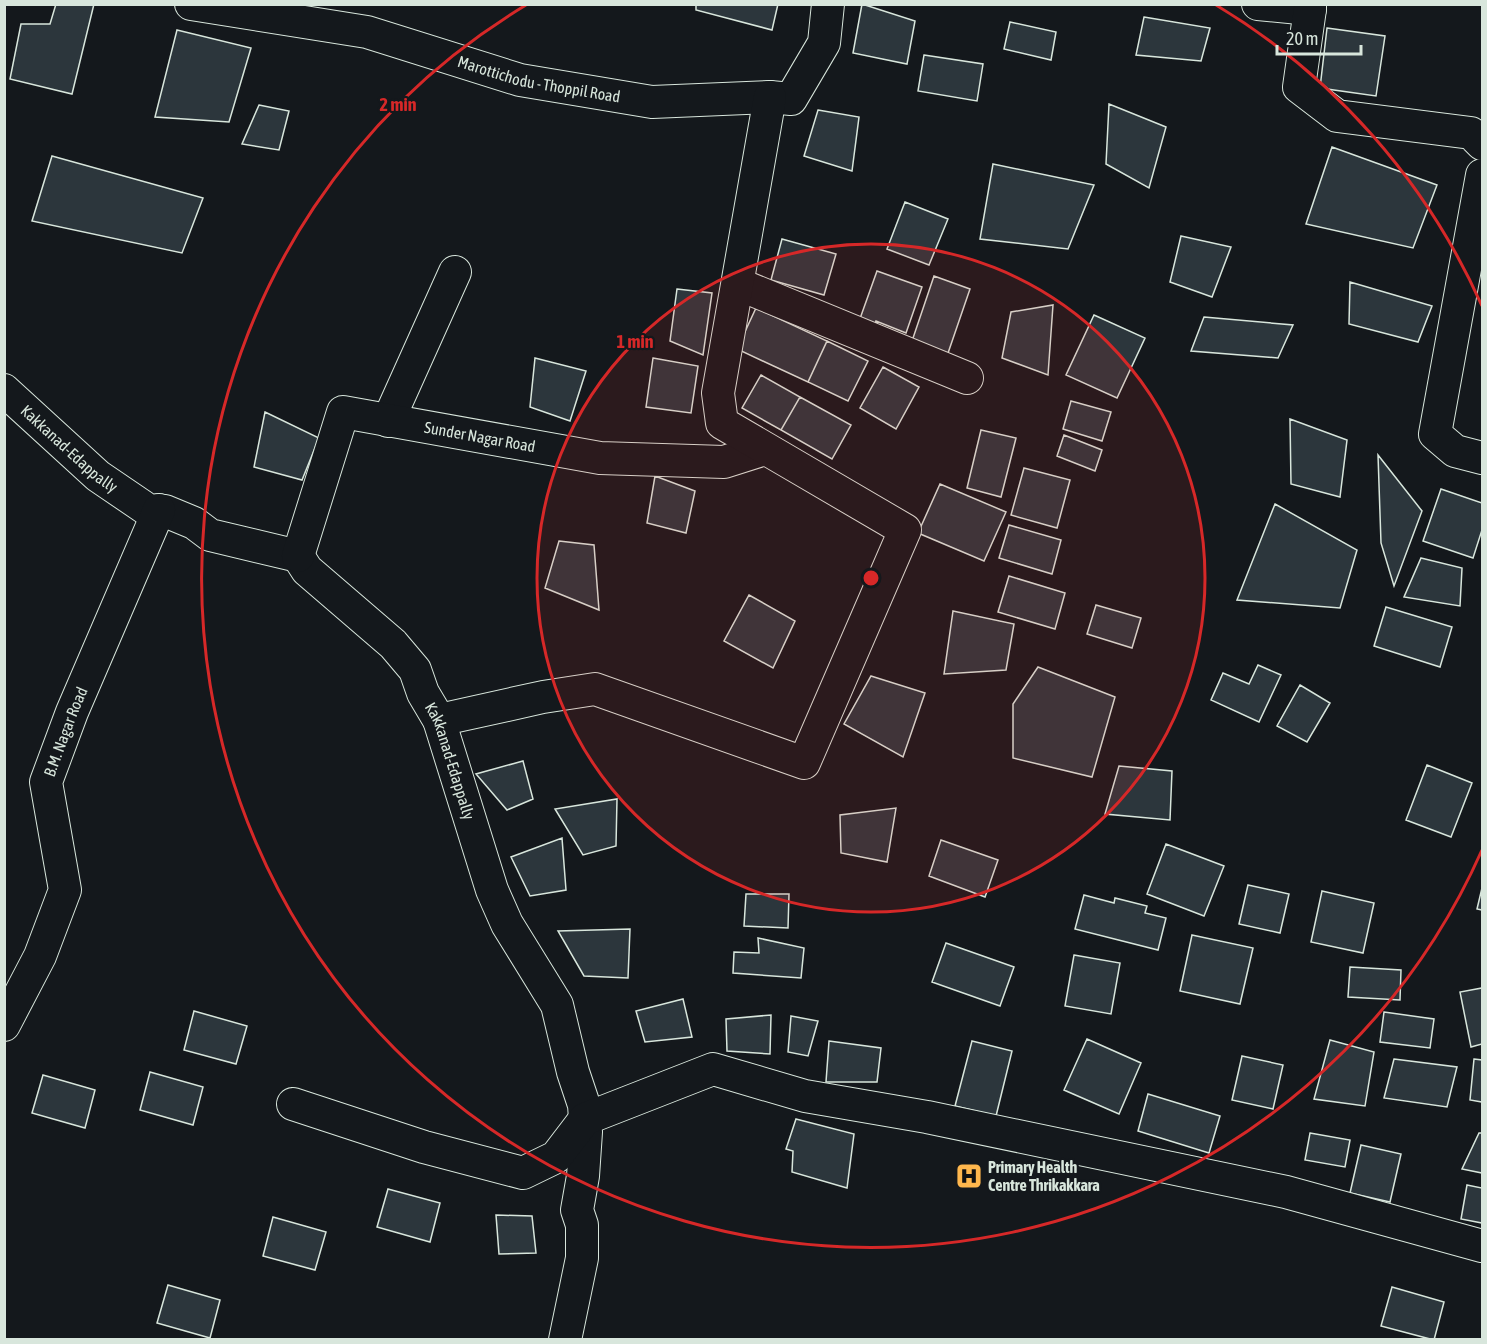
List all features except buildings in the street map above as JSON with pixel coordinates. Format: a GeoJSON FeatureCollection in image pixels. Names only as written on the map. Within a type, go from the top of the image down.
{"type":"FeatureCollection","features":[{"type":"Feature","properties":{"kind":"street","name":"Marottichodu - Thoppil Road"},"geometry":{"type":"LineString","coordinates":[[190,4],[367,32],[520,80],[652,102],[770,97],[791,99],[824,43],[828,4]]}},
{"type":"Feature","properties":{"kind":"street"},"geometry":{"type":"LineString","coordinates":[[1258,4],[1310,7],[1299,87],[1337,116],[1471,133],[1482,144]]}},
{"type":"Feature","properties":{"kind":"street"},"geometry":{"type":"LineString","coordinates":[[439,720],[543,697],[595,689],[804,763],[904,530],[722,423],[718,393],[770,97]]}},
{"type":"Feature","properties":{"kind":"street"},"geometry":{"type":"LineString","coordinates":[[1482,175],[1435,434],[1455,451],[1482,458]]}},
{"type":"Feature","properties":{"kind":"street"},"geometry":{"type":"LineString","coordinates":[[388,421],[455,272]]}},
{"type":"Feature","properties":{"kind":"street"},"geometry":{"type":"LineString","coordinates":[[738,284],[967,378]]}},
{"type":"Feature","properties":{"kind":"street","name":"Kakkanad-Edappally"},"geometry":{"type":"LineString","coordinates":[[4,390],[98,477],[148,510],[159,510],[194,523],[210,535],[298,556],[307,570],[393,644],[415,670],[423,693],[439,720],[492,891],[507,924],[557,1005],[573,1072],[584,1105],[583,1176],[577,1210],[582,1225],[582,1258],[565,1340]]}},
{"type":"Feature","properties":{"kind":"street","name":"Sunder Nagar Road"},"geometry":{"type":"LineString","coordinates":[[298,556],[343,412],[600,458],[724,462],[765,449]]}},
{"type":"Feature","properties":{"kind":"street","name":"B.M. Nagar Road"},"geometry":{"type":"LineString","coordinates":[[4,1025],[40,956],[65,890],[46,782],[72,712],[159,510]]}},
{"type":"Feature","properties":{"kind":"street"},"geometry":{"type":"LineString","coordinates":[[293,1104],[423,1148],[524,1173],[556,1157],[585,1119],[713,1069],[805,1096],[927,1117],[1286,1192],[1482,1246]]}},
{"type":"Feature","properties":{"kind":"place","name":"Primary Health Centre Thrikakkara"},"geometry":{"type":"Point","coordinates":[969,1176]}}]}
